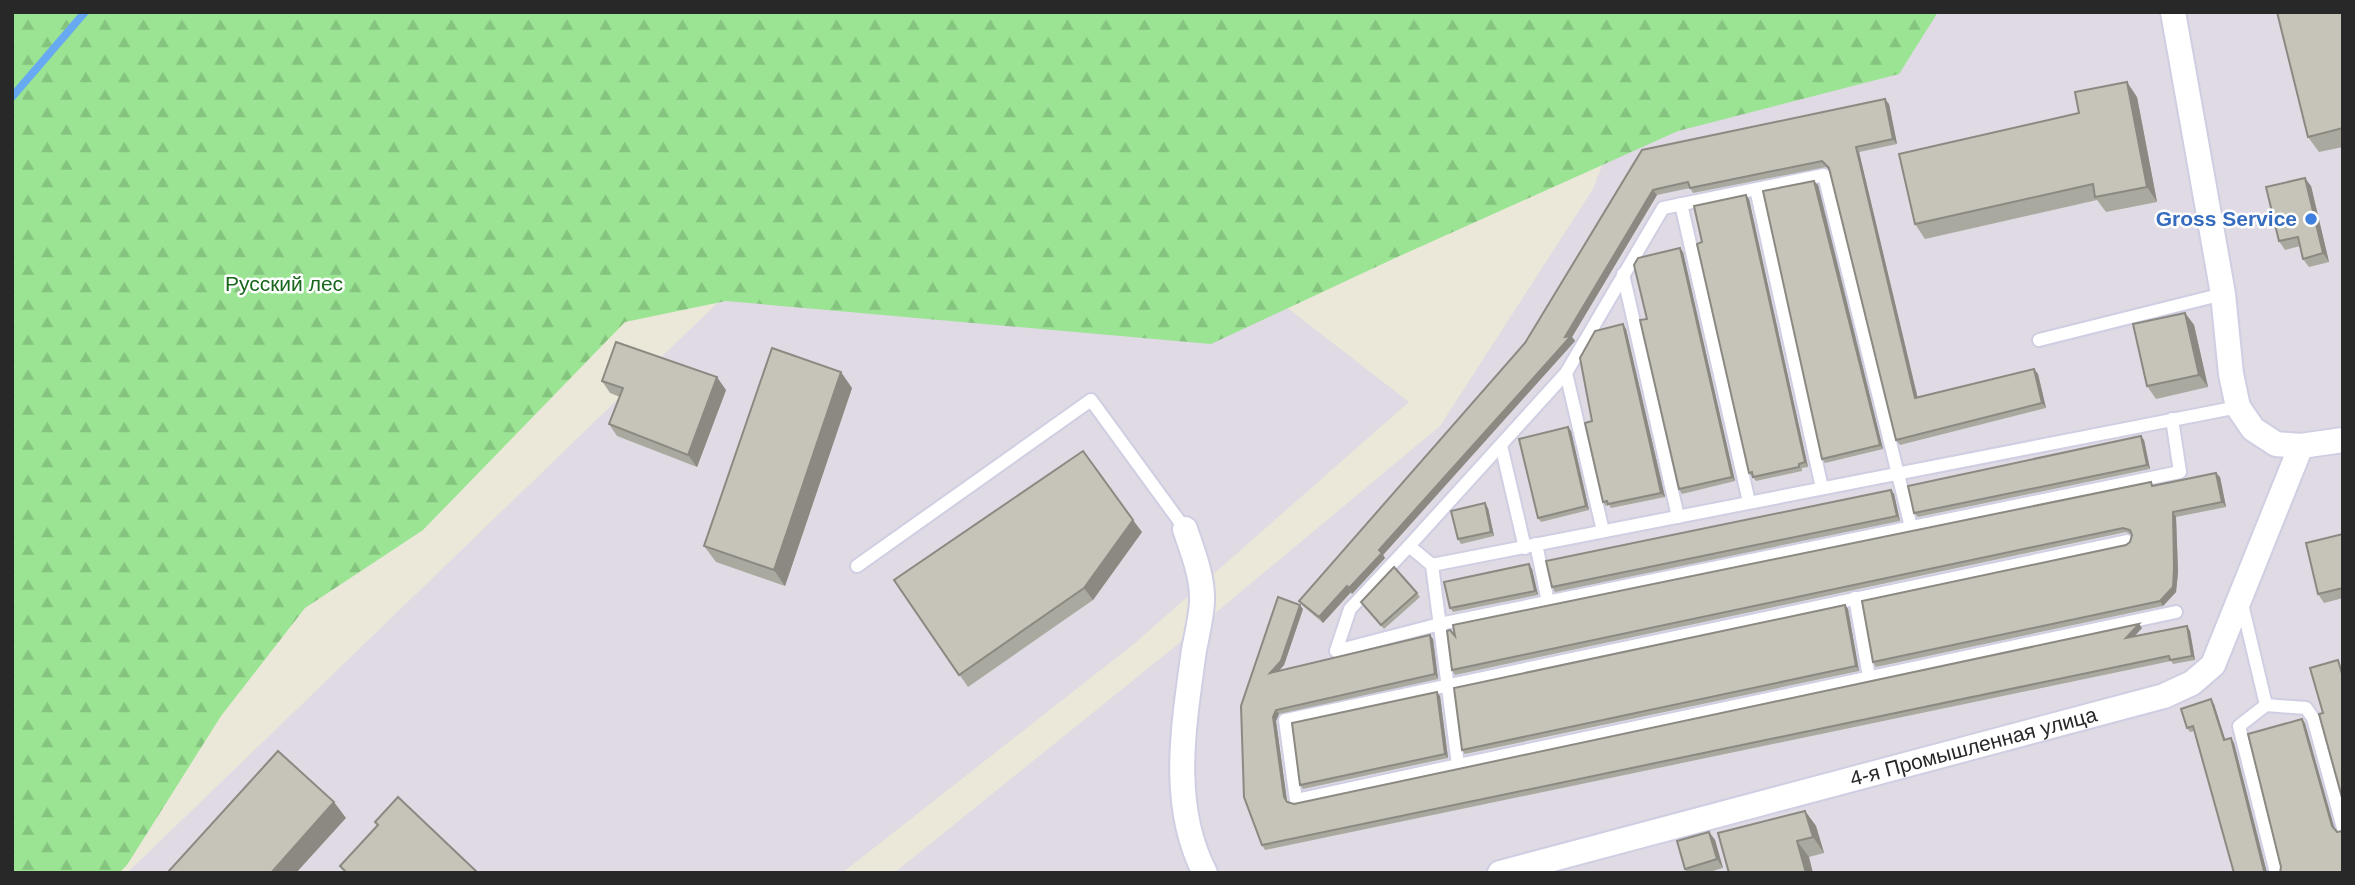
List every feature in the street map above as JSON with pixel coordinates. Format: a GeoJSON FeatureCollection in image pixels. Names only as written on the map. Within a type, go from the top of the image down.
{"type":"FeatureCollection","features":[{"type":"Feature","properties":{"kind":"street"},"geometry":{"type":"LineString","coordinates":[[2173,12],[2223,294],[2231,374],[2238,407],[2253,429],[2276,444],[2301,446],[2343,440]]}},
{"type":"Feature","properties":{"kind":"street","name":"4-я Промышленная улица"},"geometry":{"type":"LineString","coordinates":[[1500,873],[2164,696],[2192,683],[2213,665],[2301,446]]}},
{"type":"Feature","properties":{"kind":"street"},"geometry":{"type":"LineString","coordinates":[[1185,529],[1199,569],[1202,603],[1183,729],[1182,778],[1195,853],[1205,873]]}},
{"type":"Feature","properties":{"kind":"lane"},"geometry":{"type":"LineString","coordinates":[[1911,527],[1824,175],[1681,204],[1663,208],[1566,373],[1350,609],[1336,651],[1440,624],[2180,472],[2172,419]]}},
{"type":"Feature","properties":{"kind":"lane"},"geometry":{"type":"LineString","coordinates":[[1756,189],[1822,488]]}},
{"type":"Feature","properties":{"kind":"lane"},"geometry":{"type":"LineString","coordinates":[[1681,204],[1749,502]]}},
{"type":"Feature","properties":{"kind":"lane"},"geometry":{"type":"LineString","coordinates":[[1623,274],[1678,517]]}},
{"type":"Feature","properties":{"kind":"lane"},"geometry":{"type":"LineString","coordinates":[[2039,340],[2223,294]]}},
{"type":"Feature","properties":{"kind":"lane"},"geometry":{"type":"LineString","coordinates":[[1566,373],[1603,531]]}},
{"type":"Feature","properties":{"kind":"lane"},"geometry":{"type":"LineString","coordinates":[[858,566],[1091,400],[1185,529]]}},
{"type":"Feature","properties":{"kind":"lane"},"geometry":{"type":"LineString","coordinates":[[1433,565],[2238,407]]}},
{"type":"Feature","properties":{"kind":"lane"},"geometry":{"type":"LineString","coordinates":[[1502,444],[1548,602]]}},
{"type":"Feature","properties":{"kind":"lane"},"geometry":{"type":"LineString","coordinates":[[2127,541],[1285,720],[1296,800],[2176,612]]}},
{"type":"Feature","properties":{"kind":"lane"},"geometry":{"type":"LineString","coordinates":[[1409,546],[1433,565],[1458,765]]}},
{"type":"Feature","properties":{"kind":"lane"},"geometry":{"type":"LineString","coordinates":[[2240,597],[2266,705]]}},
{"type":"Feature","properties":{"kind":"lane"},"geometry":{"type":"LineString","coordinates":[[1854,598],[1869,677]]}},
{"type":"Feature","properties":{"kind":"lane"},"geometry":{"type":"LineString","coordinates":[[2276,873],[2239,726],[2266,705],[2306,708],[2313,718],[2343,828]]}},
{"type":"Feature","properties":{"kind":"shaded area"},"geometry":{"type":"Polygon","coordinates":[[[1661,12],[2343,12],[2343,873],[894,873],[1172,649],[1440,426],[1593,189],[1661,12]]]}},
{"type":"Feature","properties":{"kind":"shaded area"},"geometry":{"type":"Polygon","coordinates":[[[968,61],[1409,402],[1135,643],[842,873],[127,873],[968,61]]]}},
{"type":"Feature","properties":{"kind":"green space","name":"Русский лес"},"geometry":{"type":"Polygon","coordinates":[[[12,12],[1938,12],[1899,74],[1678,131],[1211,344],[726,301],[625,322],[423,530],[305,608],[221,716],[127,865],[119,873],[12,873],[12,12]]]}},
{"type":"Feature","properties":{"kind":"building"},"geometry":{"type":"Polygon","coordinates":[[[2277,12],[2343,12],[2343,128],[2308,137],[2277,12]]]}},
{"type":"Feature","properties":{"kind":"building"},"geometry":{"type":"Polygon","coordinates":[[[2127,82],[2147,187],[2095,197],[2093,184],[1915,224],[1899,154],[2079,113],[2075,92],[2127,82]]]}},
{"type":"Feature","properties":{"kind":"building"},"geometry":{"type":"Polygon","coordinates":[[[1885,99],[1893,139],[1856,147],[1915,398],[2034,369],[2042,403],[1896,440],[1829,168],[1822,161],[1690,188],[1688,182],[1653,190],[1565,337],[1571,336],[1379,550],[1382,553],[1349,588],[1347,586],[1319,617],[1299,601],[1525,343],[1642,150],[1885,99]]]}},
{"type":"Feature","properties":{"kind":"building"},"geometry":{"type":"Polygon","coordinates":[[[2305,178],[2323,253],[2303,259],[2298,237],[2279,241],[2266,187],[2305,178]]]}},
{"type":"Feature","properties":{"kind":"building"},"geometry":{"type":"Polygon","coordinates":[[[1814,181],[1880,445],[1822,459],[1763,191],[1814,181]]]}},
{"type":"Feature","properties":{"kind":"building"},"geometry":{"type":"Polygon","coordinates":[[[1746,195],[1805,462],[1799,464],[1799,467],[1753,477],[1752,472],[1749,473],[1697,244],[1702,242],[1694,206],[1746,195]]]}},
{"type":"Feature","properties":{"kind":"building"},"geometry":{"type":"Polygon","coordinates":[[[1680,248],[1732,477],[1679,489],[1640,320],[1647,319],[1634,265],[1638,258],[1680,248]]]}},
{"type":"Feature","properties":{"kind":"building"},"geometry":{"type":"Polygon","coordinates":[[[2185,313],[2199,375],[2147,386],[2133,324],[2185,313]]]}},
{"type":"Feature","properties":{"kind":"building"},"geometry":{"type":"Polygon","coordinates":[[[1623,324],[1661,493],[1608,504],[1607,501],[1603,502],[1585,423],[1592,421],[1580,358],[1595,331],[1623,324]]]}},
{"type":"Feature","properties":{"kind":"building"},"geometry":{"type":"Polygon","coordinates":[[[616,342],[717,377],[688,455],[609,424],[623,388],[602,381],[616,342]]]}},
{"type":"Feature","properties":{"kind":"building"},"geometry":{"type":"Polygon","coordinates":[[[772,348],[841,372],[774,570],[704,546],[772,348]]]}},
{"type":"Feature","properties":{"kind":"building"},"geometry":{"type":"Polygon","coordinates":[[[1568,427],[1586,506],[1538,518],[1519,439],[1568,427]]]}},
{"type":"Feature","properties":{"kind":"building"},"geometry":{"type":"Polygon","coordinates":[[[2141,436],[2147,465],[1914,513],[1908,486],[2141,436]]]}},
{"type":"Feature","properties":{"kind":"building"},"geometry":{"type":"Polygon","coordinates":[[[1083,451],[1133,520],[1084,588],[959,675],[894,580],[1083,451]]]}},
{"type":"Feature","properties":{"kind":"building"},"geometry":{"type":"Polygon","coordinates":[[[2216,473],[2222,502],[2173,512],[2173,587],[2160,601],[1873,662],[1862,601],[2126,545],[2132,535],[2130,530],[2123,528],[1452,670],[1447,631],[1450,630],[1455,636],[1453,625],[2151,482],[2152,486],[2216,473]]]}},
{"type":"Feature","properties":{"kind":"building"},"geometry":{"type":"Polygon","coordinates":[[[1891,490],[1897,516],[1552,587],[1546,561],[1891,490]]]}},
{"type":"Feature","properties":{"kind":"building"},"geometry":{"type":"Polygon","coordinates":[[[1485,503],[1491,532],[1458,539],[1451,511],[1485,503]]]}},
{"type":"Feature","properties":{"kind":"building"},"geometry":{"type":"Polygon","coordinates":[[[2343,534],[2343,588],[2318,594],[2306,543],[2343,534]]]}},
{"type":"Feature","properties":{"kind":"building"},"geometry":{"type":"Polygon","coordinates":[[[1529,564],[1535,591],[1450,608],[1444,582],[1529,564]]]}},
{"type":"Feature","properties":{"kind":"building"},"geometry":{"type":"Polygon","coordinates":[[[1394,567],[1417,593],[1381,625],[1361,602],[1394,567]]]}},
{"type":"Feature","properties":{"kind":"building"},"geometry":{"type":"Polygon","coordinates":[[[1278,597],[1300,605],[1281,661],[1270,673],[1430,635],[1435,674],[1276,710],[1273,717],[1284,797],[1287,802],[1294,804],[2139,624],[2126,638],[2187,626],[2192,656],[2170,660],[2169,656],[1262,845],[1244,797],[1241,706],[1278,597]]]}},
{"type":"Feature","properties":{"kind":"building"},"geometry":{"type":"Polygon","coordinates":[[[1845,605],[1856,666],[1462,750],[1454,688],[1845,605]]]}},
{"type":"Feature","properties":{"kind":"building"},"geometry":{"type":"Polygon","coordinates":[[[2338,660],[2343,677],[2343,801],[2319,714],[2323,713],[2310,668],[2338,660]]]}},
{"type":"Feature","properties":{"kind":"building"},"geometry":{"type":"Polygon","coordinates":[[[1437,692],[1445,754],[1300,785],[1292,723],[1437,692]]]}},
{"type":"Feature","properties":{"kind":"building"},"geometry":{"type":"Polygon","coordinates":[[[2211,699],[2224,740],[2231,738],[2266,873],[2234,873],[2193,726],[2187,728],[2181,709],[2211,699]]]}},
{"type":"Feature","properties":{"kind":"building"},"geometry":{"type":"Polygon","coordinates":[[[2302,719],[2332,826],[2337,832],[2343,831],[2343,873],[2280,873],[2281,867],[2248,734],[2302,719]]]}},
{"type":"Feature","properties":{"kind":"building"},"geometry":{"type":"Polygon","coordinates":[[[278,751],[334,802],[271,873],[168,872],[278,751]]]}},
{"type":"Feature","properties":{"kind":"building"},"geometry":{"type":"Polygon","coordinates":[[[398,797],[478,873],[347,873],[340,866],[378,825],[375,822],[398,797]]]}},
{"type":"Feature","properties":{"kind":"building"},"geometry":{"type":"Polygon","coordinates":[[[1805,811],[1813,837],[1797,841],[1806,873],[1729,873],[1718,833],[1805,811]]]}},
{"type":"Feature","properties":{"kind":"building"},"geometry":{"type":"Polygon","coordinates":[[[1709,832],[1717,859],[1685,869],[1677,841],[1709,832]]]}},
{"type":"Feature","properties":{"kind":"waterway"},"geometry":{"type":"LineString","coordinates":[[12,97],[85,12]]}},
{"type":"Feature","properties":{"kind":"place","name":"Gross Service"},"geometry":{"type":"Point","coordinates":[2311,219]}}]}
